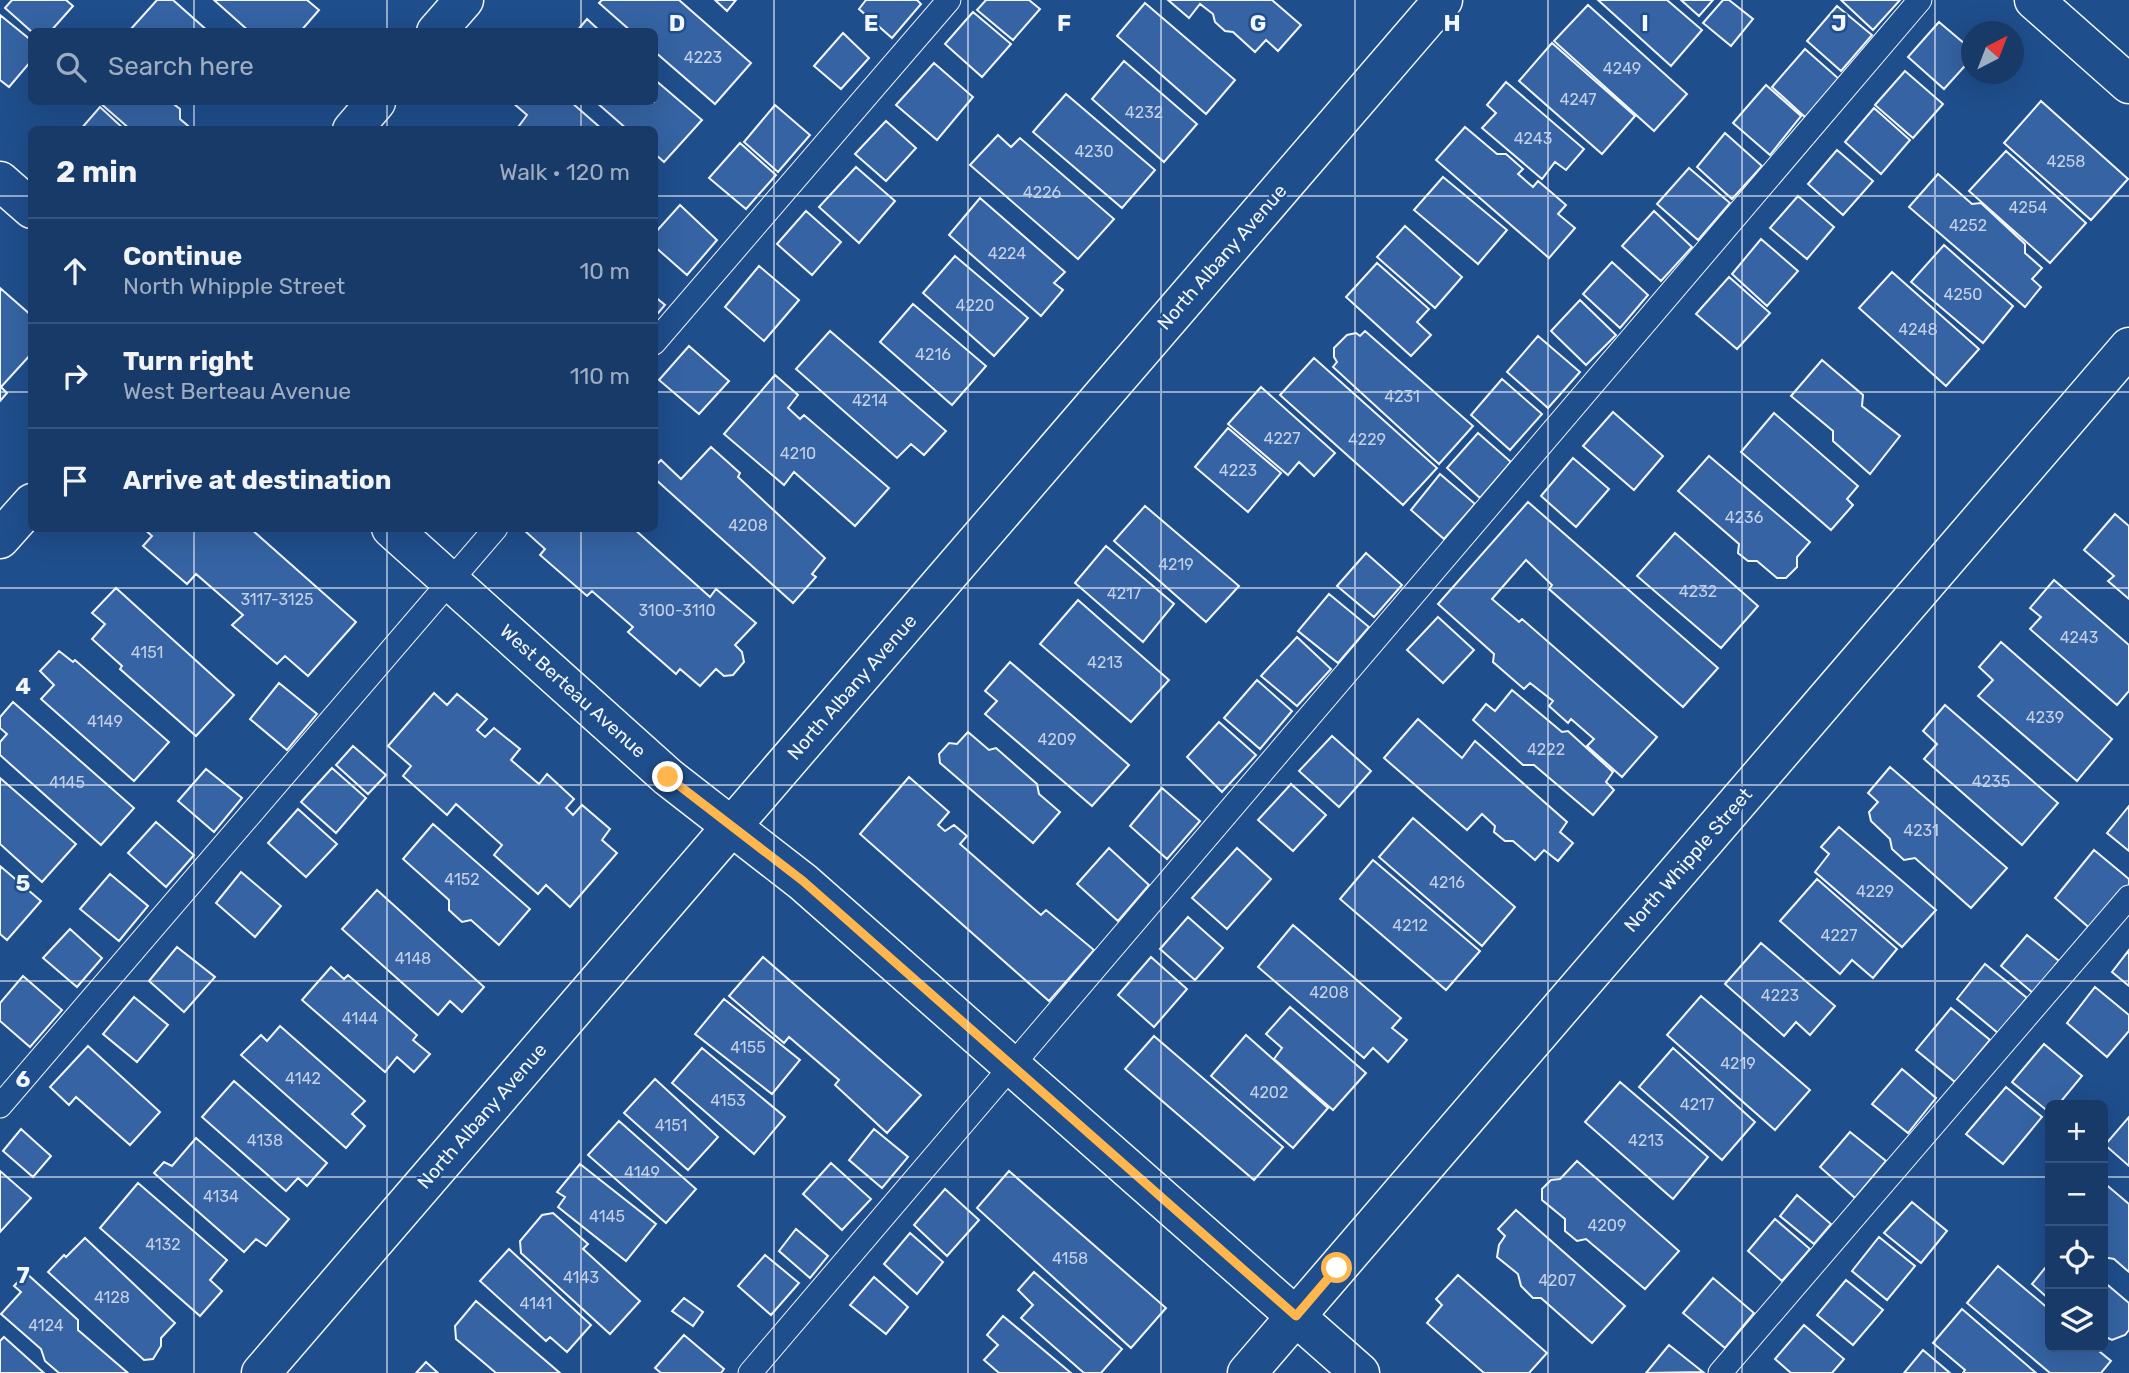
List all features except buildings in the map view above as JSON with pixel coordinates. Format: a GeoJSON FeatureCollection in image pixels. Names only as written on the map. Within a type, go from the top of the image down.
{"type":"FeatureCollection","features":[{"type":"Feature","properties":{"kind":"street"},"geometry":{"type":"LineString","coordinates":[[440,28],[464,0]]}},
{"type":"Feature","properties":{"kind":"street","name":"North Albany Avenue"},"geometry":{"type":"LineString","coordinates":[[261,1373],[1443,0]]}},
{"type":"Feature","properties":{"kind":"street"},"geometry":{"type":"LineString","coordinates":[[2034,0],[2129,84]]}},
{"type":"Feature","properties":{"kind":"street"},"geometry":{"type":"LineString","coordinates":[[355,126],[373,105]]}},
{"type":"Feature","properties":{"kind":"street"},"geometry":{"type":"LineString","coordinates":[[0,181],[28,206]]}},
{"type":"Feature","properties":{"kind":"street","name":"North Whipple Street"},"geometry":{"type":"LineString","coordinates":[[1247,1373],[2129,347]]}},
{"type":"Feature","properties":{"kind":"street"},"geometry":{"type":"LineString","coordinates":[[0,539],[28,508]]}},
{"type":"Feature","properties":{"kind":"street","name":"West Berteau Avenue"},"geometry":{"type":"LineString","coordinates":[[395,532],[668,777],[803,881],[1360,1373]]}},
{"type":"Feature","properties":{"kind":"lane"},"geometry":{"type":"LineString","coordinates":[[658,338],[949,0]]}},
{"type":"Feature","properties":{"kind":"lane"},"geometry":{"type":"LineString","coordinates":[[750,1373],[1920,0]]}},
{"type":"Feature","properties":{"kind":"lane"},"geometry":{"type":"LineString","coordinates":[[0,1106],[493,532]]}},
{"type":"Feature","properties":{"kind":"lane"},"geometry":{"type":"LineString","coordinates":[[1720,1373],[2129,897]]}},
{"type":"Feature","properties":{"kind":"route"},"geometry":{"type":"LineString","coordinates":[[668,777],[803,881],[1296,1316],[1337,1268]]}}]}
